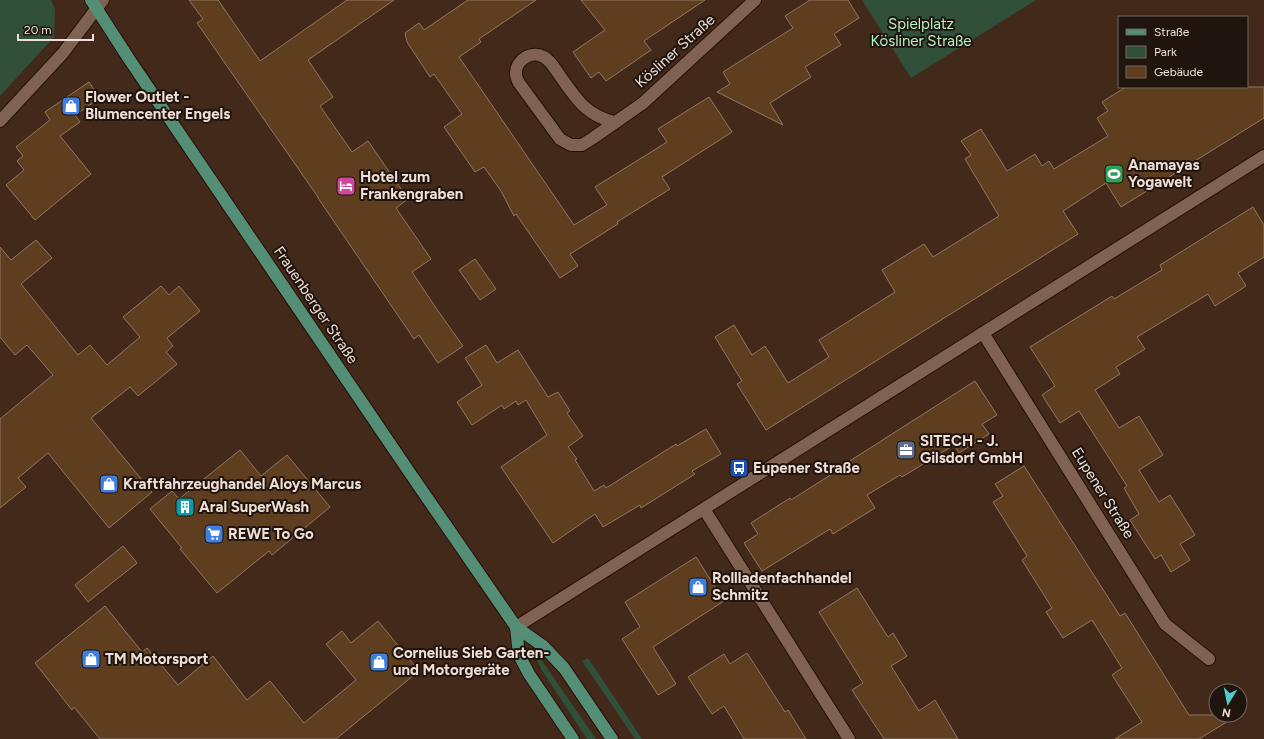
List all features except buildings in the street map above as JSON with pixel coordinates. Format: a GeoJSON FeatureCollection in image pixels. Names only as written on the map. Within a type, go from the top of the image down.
{"type":"FeatureCollection","features":[{"type":"Feature","properties":{"kind":"main road","name":"Frauenberger Straße"},"geometry":{"type":"LineString","coordinates":[[97,3],[133,65],[354,392],[516,627],[543,646],[564,668],[612,739]]}},
{"type":"Feature","properties":{"kind":"main road","name":"Frauenberger Straße"},"geometry":{"type":"LineString","coordinates":[[516,627],[519,656],[529,674],[573,739]]}},
{"type":"Feature","properties":{"kind":"street","name":"Kösliner Straße"},"geometry":{"type":"LineString","coordinates":[[614,122],[602,120],[582,105],[553,66],[545,58],[537,55],[529,55],[522,60],[517,67],[516,74],[519,83],[560,139],[571,145],[582,145],[642,103],[755,0]]}},
{"type":"Feature","properties":{"kind":"street"},"geometry":{"type":"LineString","coordinates":[[0,120],[63,53],[97,3]]}},
{"type":"Feature","properties":{"kind":"street"},"geometry":{"type":"LineString","coordinates":[[516,627],[1264,156]]}},
{"type":"Feature","properties":{"kind":"street","name":"Eupener Straße"},"geometry":{"type":"LineString","coordinates":[[983,333],[1165,624],[1209,659]]}},
{"type":"Feature","properties":{"kind":"street"},"geometry":{"type":"LineString","coordinates":[[704,509],[849,739]]}},
{"type":"Feature","properties":{"kind":"green space"},"geometry":{"type":"Polygon","coordinates":[[[0,0],[51,0],[55,9],[54,37],[0,96],[0,0]]]}},
{"type":"Feature","properties":{"kind":"green space","name":"Spielplatz Kösliner Straße"},"geometry":{"type":"Polygon","coordinates":[[[862,0],[1036,0],[911,78],[862,0]]]}},
{"type":"Feature","properties":{"kind":"green space"},"geometry":{"type":"Polygon","coordinates":[[[536,653],[596,739],[587,739],[541,669],[535,654],[536,653]]]}},
{"type":"Feature","properties":{"kind":"green space"},"geometry":{"type":"Polygon","coordinates":[[[588,658],[642,739],[635,739],[582,661],[588,658]]]}},
{"type":"Feature","properties":{"kind":"place","name":"Flower Outlet - Blumencenter Engels"},"geometry":{"type":"Point","coordinates":[71,106]}},
{"type":"Feature","properties":{"kind":"place","name":"Anamayas Yogawelt"},"geometry":{"type":"Point","coordinates":[1114,174]}},
{"type":"Feature","properties":{"kind":"place","name":"Hotel zum Frankengraben"},"geometry":{"type":"Point","coordinates":[346,186]}},
{"type":"Feature","properties":{"kind":"place","name":"SITECH - J. Gilsdorf GmbH"},"geometry":{"type":"Point","coordinates":[906,450]}},
{"type":"Feature","properties":{"kind":"place","name":"Eupener Straße"},"geometry":{"type":"Point","coordinates":[739,468]}},
{"type":"Feature","properties":{"kind":"place","name":"Kraftfahrzeughandel Aloys Marcus"},"geometry":{"type":"Point","coordinates":[109,484]}},
{"type":"Feature","properties":{"kind":"place","name":"Aral SuperWash"},"geometry":{"type":"Point","coordinates":[185,507]}},
{"type":"Feature","properties":{"kind":"place","name":"REWE To Go"},"geometry":{"type":"Point","coordinates":[214,534]}},
{"type":"Feature","properties":{"kind":"place","name":"Rollladenfachhandel Schmitz"},"geometry":{"type":"Point","coordinates":[698,587]}},
{"type":"Feature","properties":{"kind":"place","name":"TM Motorsport"},"geometry":{"type":"Point","coordinates":[91,659]}},
{"type":"Feature","properties":{"kind":"place","name":"Cornelius Sieb Garten- und Motorgeräte"},"geometry":{"type":"Point","coordinates":[379,662]}}]}
